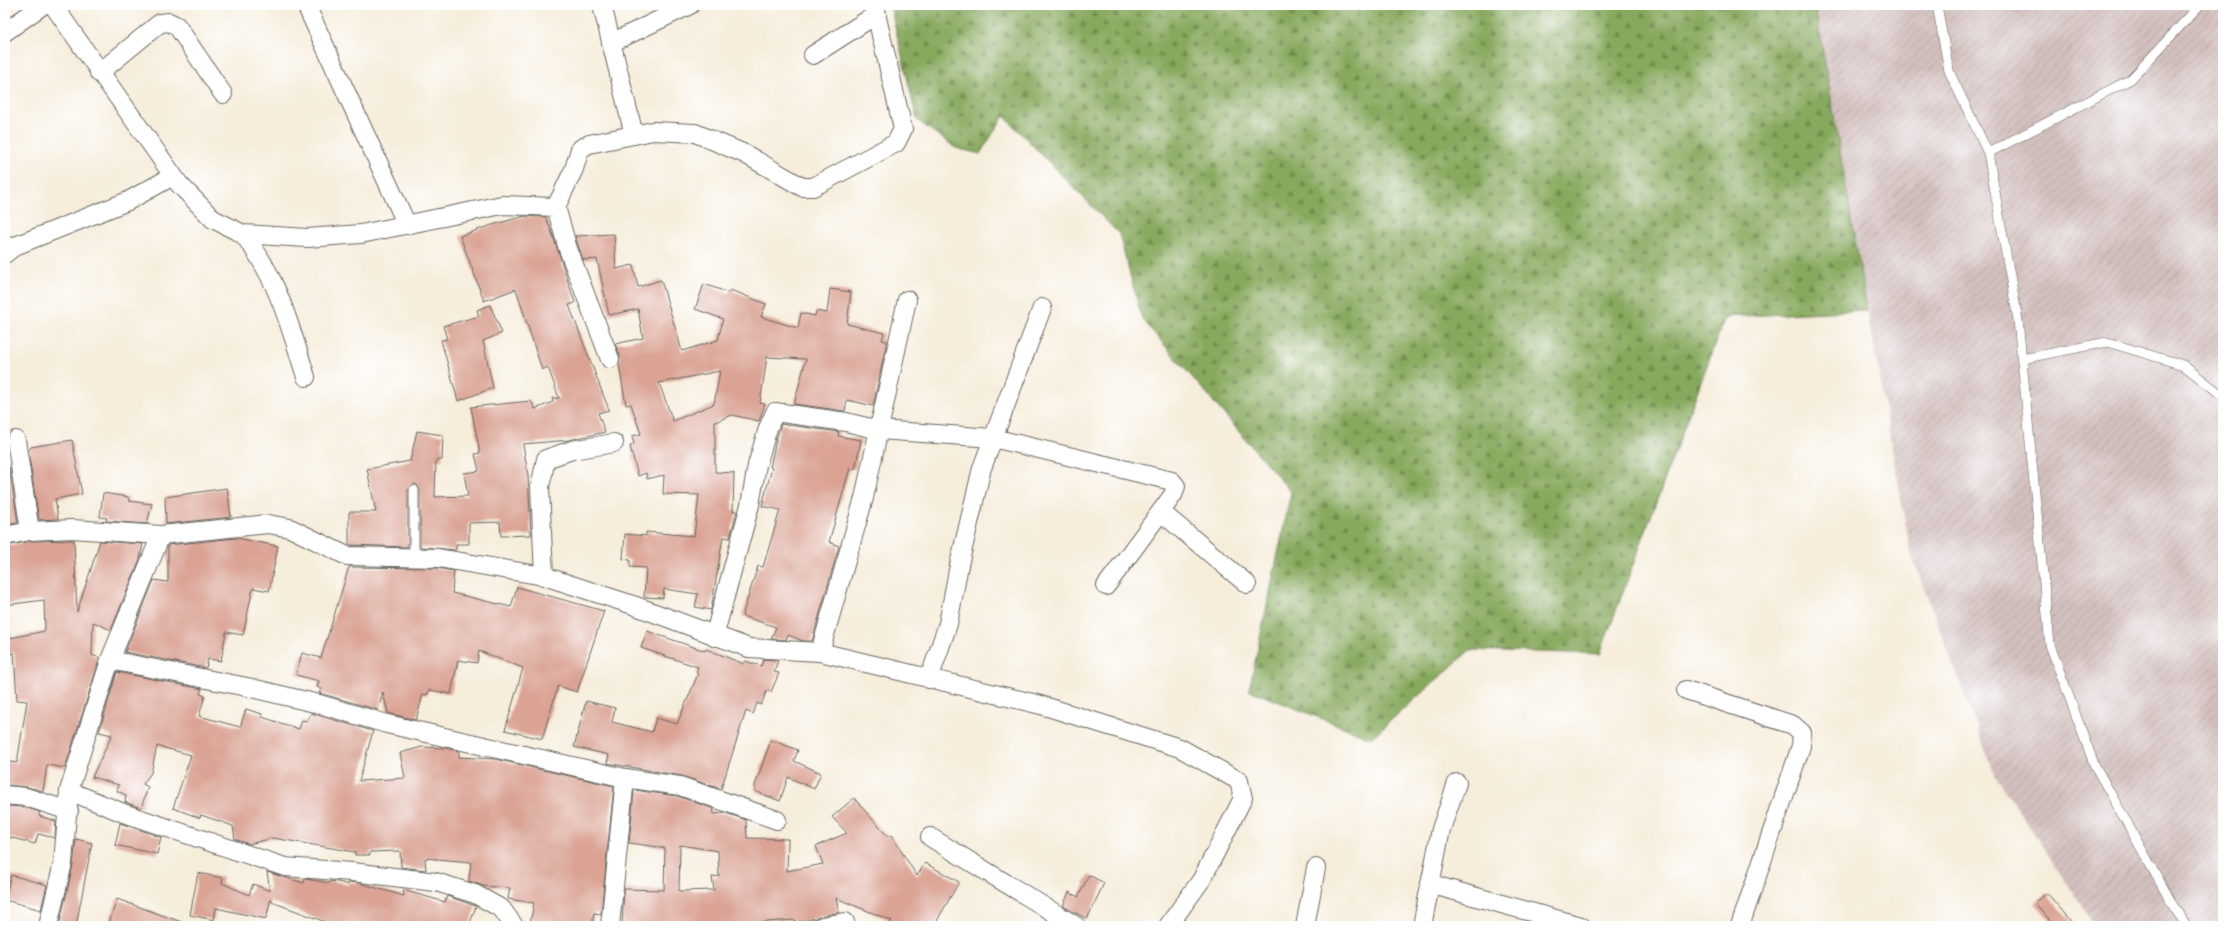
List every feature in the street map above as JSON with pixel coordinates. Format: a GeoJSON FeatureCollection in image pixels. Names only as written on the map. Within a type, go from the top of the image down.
{"type":"FeatureCollection","features":[{"type":"Feature","properties":{"kind":"street"},"geometry":{"type":"LineString","coordinates":[[5,32],[43,5]]}},
{"type":"Feature","properties":{"kind":"street"},"geometry":{"type":"LineString","coordinates":[[52,5],[172,176],[213,219],[243,234],[307,238],[361,234],[502,205],[556,206]]}},
{"type":"Feature","properties":{"kind":"street"},"geometry":{"type":"LineString","coordinates":[[306,5],[407,225]]}},
{"type":"Feature","properties":{"kind":"street"},"geometry":{"type":"LineString","coordinates":[[602,5],[634,135]]}},
{"type":"Feature","properties":{"kind":"street"},"geometry":{"type":"LineString","coordinates":[[611,43],[690,5]]}},
{"type":"Feature","properties":{"kind":"street"},"geometry":{"type":"LineString","coordinates":[[610,359],[568,248],[556,206],[574,170],[580,149],[589,144],[653,131],[695,132],[745,154],[792,183],[802,187],[812,187],[896,143],[901,137],[903,129],[876,9],[813,55]]}},
{"type":"Feature","properties":{"kind":"street"},"geometry":{"type":"LineString","coordinates":[[99,73],[160,23],[169,22],[177,26],[223,94]]}},
{"type":"Feature","properties":{"kind":"street"},"geometry":{"type":"LineString","coordinates":[[5,254],[15,246],[128,201],[172,176]]}},
{"type":"Feature","properties":{"kind":"street"},"geometry":{"type":"LineString","coordinates":[[243,234],[258,252],[279,293],[306,377]]}},
{"type":"Feature","properties":{"kind":"street"},"geometry":{"type":"LineString","coordinates":[[820,652],[864,498],[907,300]]}},
{"type":"Feature","properties":{"kind":"street"},"geometry":{"type":"LineString","coordinates":[[929,679],[948,624],[959,565],[982,468],[1042,308]]}},
{"type":"Feature","properties":{"kind":"street"},"geometry":{"type":"LineString","coordinates":[[714,637],[750,505],[756,466],[775,412],[846,422],[879,430],[993,438],[1172,481],[1176,488],[1161,512],[1106,586]]}},
{"type":"Feature","properties":{"kind":"street"},"geometry":{"type":"LineString","coordinates":[[16,440],[30,531]]}},
{"type":"Feature","properties":{"kind":"street"},"geometry":{"type":"LineString","coordinates":[[544,576],[540,487],[546,459],[572,450],[614,443]]}},
{"type":"Feature","properties":{"kind":"street"},"geometry":{"type":"LineString","coordinates":[[1161,512],[1248,584]]}},
{"type":"Feature","properties":{"kind":"street"},"geometry":{"type":"LineString","coordinates":[[5,536],[30,531],[72,529],[161,535],[268,524],[290,528],[347,556],[414,556],[438,558],[544,576],[633,605],[714,637],[749,648],[820,652],[1041,705],[1180,748],[1239,781],[1243,798],[1202,879],[1168,926]]}},
{"type":"Feature","properties":{"kind":"street"},"geometry":{"type":"LineString","coordinates":[[48,926],[63,863],[69,791],[110,660],[161,535]]}},
{"type":"Feature","properties":{"kind":"street"},"geometry":{"type":"LineString","coordinates":[[110,660],[254,689],[319,704],[388,724],[625,778],[680,786],[777,820]]}},
{"type":"Feature","properties":{"kind":"street"},"geometry":{"type":"LineString","coordinates":[[1686,690],[1793,725],[1802,733],[1801,746],[1740,926]]}},
{"type":"Feature","properties":{"kind":"street"},"geometry":{"type":"LineString","coordinates":[[610,926],[625,778]]}},
{"type":"Feature","properties":{"kind":"street"},"geometry":{"type":"LineString","coordinates":[[1422,926],[1442,829],[1457,783]]}},
{"type":"Feature","properties":{"kind":"street"},"geometry":{"type":"LineString","coordinates":[[69,791],[126,814],[285,867],[352,872],[436,882],[475,894],[488,901],[502,909],[514,926]]}},
{"type":"Feature","properties":{"kind":"street"},"geometry":{"type":"LineString","coordinates":[[5,795],[26,796],[68,811]]}},
{"type":"Feature","properties":{"kind":"street"},"geometry":{"type":"LineString","coordinates":[[930,838],[1076,926]]}},
{"type":"Feature","properties":{"kind":"street"},"geometry":{"type":"LineString","coordinates":[[1305,926],[1316,868]]}},
{"type":"Feature","properties":{"kind":"street"},"geometry":{"type":"LineString","coordinates":[[1430,884],[1581,926]]}},
{"type":"Feature","properties":{"kind":"street"},"geometry":{"type":"LineString","coordinates":[[822,926],[845,922],[846,926]]}},
{"type":"Feature","properties":{"kind":"lane"},"geometry":{"type":"LineString","coordinates":[[1937,5],[1949,71],[1988,152],[2018,320],[2050,645],[2094,764],[2175,909],[2187,926]]}},
{"type":"Feature","properties":{"kind":"lane"},"geometry":{"type":"LineString","coordinates":[[1988,152],[2131,79],[2200,5]]}},
{"type":"Feature","properties":{"kind":"lane"},"geometry":{"type":"LineString","coordinates":[[2022,359],[2107,342],[2183,365],[2223,396]]}},
{"type":"Feature","properties":{"kind":"lane"},"geometry":{"type":"LineString","coordinates":[[414,490],[414,556]]}},
{"type":"Feature","properties":{"kind":"shaded area"},"geometry":{"type":"Polygon","coordinates":[[[1815,5],[2223,5],[2223,926],[2095,926],[1994,773],[1911,554],[1867,310],[1815,5]]]}},
{"type":"Feature","properties":{"kind":"green space"},"geometry":{"type":"Polygon","coordinates":[[[890,5],[1815,5],[1867,310],[1725,317],[1600,654],[1470,650],[1371,738],[1249,690],[1291,492],[1142,319],[1119,234],[1004,116],[980,154],[956,148],[917,120],[890,5]]]}},
{"type":"Feature","properties":{"kind":"building"},"geometry":{"type":"Polygon","coordinates":[[[525,216],[546,217],[575,303],[569,305],[609,410],[598,413],[605,432],[569,440],[523,444],[528,475],[531,535],[501,536],[500,522],[469,523],[469,544],[456,544],[456,550],[420,547],[420,490],[417,485],[414,484],[408,490],[408,547],[349,545],[349,512],[376,512],[367,469],[410,461],[417,431],[443,435],[442,460],[436,460],[435,497],[468,496],[464,473],[479,471],[475,454],[480,453],[471,407],[531,401],[535,409],[553,402],[552,398],[559,398],[548,367],[542,370],[516,289],[484,301],[460,236],[525,216]]]}},
{"type":"Feature","properties":{"kind":"building"},"geometry":{"type":"Polygon","coordinates":[[[614,234],[616,269],[633,265],[638,287],[661,280],[682,351],[718,340],[723,319],[695,309],[704,284],[729,293],[730,290],[766,304],[761,317],[798,328],[801,313],[815,316],[816,311],[827,313],[830,289],[851,292],[847,324],[884,333],[882,340],[887,341],[873,406],[847,400],[845,411],[794,404],[806,359],[767,357],[760,403],[765,404],[759,421],[732,415],[715,422],[715,472],[734,473],[733,511],[737,511],[730,538],[723,537],[711,610],[695,607],[698,594],[664,589],[663,598],[644,597],[646,568],[630,567],[630,560],[623,559],[625,534],[646,536],[646,532],[694,536],[699,495],[663,494],[664,475],[647,479],[646,473],[638,476],[630,446],[634,445],[632,436],[641,434],[631,404],[626,405],[619,365],[620,356],[615,344],[643,338],[638,309],[609,315],[597,259],[583,260],[575,236],[614,234]],[[720,371],[659,383],[673,421],[714,404],[720,371]]]}},
{"type":"Feature","properties":{"kind":"building"},"geometry":{"type":"Polygon","coordinates":[[[490,305],[502,333],[483,341],[493,388],[458,401],[441,340],[447,339],[443,326],[479,316],[477,310],[490,305]]]}},
{"type":"Feature","properties":{"kind":"building"},"geometry":{"type":"Polygon","coordinates":[[[781,424],[839,432],[838,436],[861,440],[855,469],[850,468],[829,542],[839,546],[812,641],[803,641],[788,635],[786,640],[771,639],[776,627],[742,616],[758,566],[763,567],[780,510],[762,506],[772,468],[770,467],[776,440],[781,424]]]}},
{"type":"Feature","properties":{"kind":"building"},"geometry":{"type":"Polygon","coordinates":[[[72,440],[82,494],[55,499],[58,519],[39,520],[28,450],[31,447],[72,440]]]}},
{"type":"Feature","properties":{"kind":"building"},"geometry":{"type":"Polygon","coordinates":[[[9,467],[18,523],[5,525],[5,471],[9,467]]]}},
{"type":"Feature","properties":{"kind":"building"},"geometry":{"type":"Polygon","coordinates":[[[227,488],[231,517],[166,524],[165,497],[227,488]]]}},
{"type":"Feature","properties":{"kind":"building"},"geometry":{"type":"Polygon","coordinates":[[[103,493],[128,497],[129,501],[152,504],[147,524],[106,521],[107,518],[100,517],[103,493]]]}},
{"type":"Feature","properties":{"kind":"building"},"geometry":{"type":"Polygon","coordinates":[[[236,538],[278,546],[269,591],[253,588],[243,635],[226,632],[221,661],[208,659],[206,668],[125,652],[154,580],[168,582],[168,545],[236,538]]]}},
{"type":"Feature","properties":{"kind":"building"},"geometry":{"type":"Polygon","coordinates":[[[74,540],[77,612],[100,541],[143,544],[140,559],[111,630],[93,622],[92,655],[100,658],[65,768],[47,765],[43,791],[27,787],[5,785],[5,761],[17,763],[27,701],[17,700],[14,653],[5,655],[5,639],[45,631],[44,600],[5,605],[5,546],[31,541],[74,540]]]}},
{"type":"Feature","properties":{"kind":"building"},"geometry":{"type":"Polygon","coordinates":[[[349,567],[437,568],[454,571],[452,593],[511,607],[517,587],[604,611],[577,692],[558,686],[542,739],[505,730],[523,668],[479,651],[477,663],[458,660],[451,694],[429,690],[427,695],[423,694],[416,720],[388,713],[383,692],[378,710],[319,693],[322,689],[317,687],[319,681],[296,675],[302,653],[321,658],[349,567]]]}},
{"type":"Feature","properties":{"kind":"building"},"geometry":{"type":"Polygon","coordinates":[[[647,631],[705,651],[706,649],[744,664],[745,661],[761,666],[764,659],[778,660],[774,672],[779,673],[771,692],[767,690],[761,705],[757,703],[753,714],[746,711],[721,789],[682,776],[607,763],[609,755],[574,747],[586,701],[615,708],[612,722],[652,732],[656,718],[677,724],[698,674],[696,673],[698,667],[641,648],[647,631]]]}},
{"type":"Feature","properties":{"kind":"building"},"geometry":{"type":"Polygon","coordinates":[[[117,672],[202,689],[200,694],[205,696],[199,716],[240,727],[246,709],[262,714],[262,717],[299,729],[302,720],[307,721],[311,713],[373,731],[359,781],[405,778],[400,753],[422,747],[445,748],[459,751],[459,757],[495,759],[614,786],[601,914],[594,913],[592,926],[545,926],[530,923],[534,903],[508,899],[510,888],[483,886],[469,881],[471,862],[425,858],[426,870],[401,867],[400,851],[370,852],[370,855],[355,855],[355,852],[273,838],[249,844],[235,839],[233,826],[201,815],[200,818],[173,808],[191,755],[157,746],[151,773],[143,784],[148,787],[141,808],[125,802],[126,795],[117,791],[119,785],[92,777],[112,735],[99,732],[117,672]]]}},
{"type":"Feature","properties":{"kind":"building"},"geometry":{"type":"Polygon","coordinates":[[[771,740],[798,750],[794,761],[821,773],[814,789],[788,777],[780,801],[755,791],[755,785],[771,740]]]}},
{"type":"Feature","properties":{"kind":"building"},"geometry":{"type":"Polygon","coordinates":[[[634,790],[677,796],[714,809],[713,814],[726,813],[746,820],[747,838],[788,839],[787,871],[823,864],[816,846],[847,833],[832,817],[854,798],[888,837],[891,835],[917,876],[925,863],[959,882],[934,926],[886,926],[892,921],[836,898],[839,912],[796,923],[795,920],[750,923],[750,926],[622,926],[624,889],[664,890],[665,848],[629,843],[634,790]],[[680,845],[679,891],[714,890],[712,877],[719,876],[718,851],[680,845]]]}},
{"type":"Feature","properties":{"kind":"building"},"geometry":{"type":"Polygon","coordinates":[[[5,806],[24,807],[40,812],[39,816],[56,821],[55,838],[38,834],[35,844],[5,836],[5,806]]]}},
{"type":"Feature","properties":{"kind":"building"},"geometry":{"type":"Polygon","coordinates":[[[120,823],[161,837],[157,854],[115,845],[120,823]]]}},
{"type":"Feature","properties":{"kind":"building"},"geometry":{"type":"Polygon","coordinates":[[[76,839],[92,843],[76,926],[59,926],[73,865],[76,839]]]}},
{"type":"Feature","properties":{"kind":"building"},"geometry":{"type":"Polygon","coordinates":[[[267,872],[304,883],[305,879],[330,883],[330,881],[338,882],[348,885],[349,882],[359,883],[404,896],[403,890],[445,902],[447,896],[476,906],[469,926],[320,926],[323,921],[272,902],[271,898],[266,919],[216,908],[214,920],[190,915],[198,873],[223,878],[222,883],[249,895],[253,884],[270,891],[267,872]]]}},
{"type":"Feature","properties":{"kind":"building"},"geometry":{"type":"Polygon","coordinates":[[[11,875],[47,885],[41,910],[5,900],[11,875]]]}},
{"type":"Feature","properties":{"kind":"building"},"geometry":{"type":"Polygon","coordinates":[[[1089,875],[1104,883],[1087,919],[1063,906],[1069,892],[1078,897],[1089,875]]]}},
{"type":"Feature","properties":{"kind":"building"},"geometry":{"type":"Polygon","coordinates":[[[2047,893],[2075,926],[2055,926],[2035,903],[2047,893]]]}},
{"type":"Feature","properties":{"kind":"building"},"geometry":{"type":"Polygon","coordinates":[[[117,899],[187,924],[186,926],[108,926],[117,899]]]}}]}
